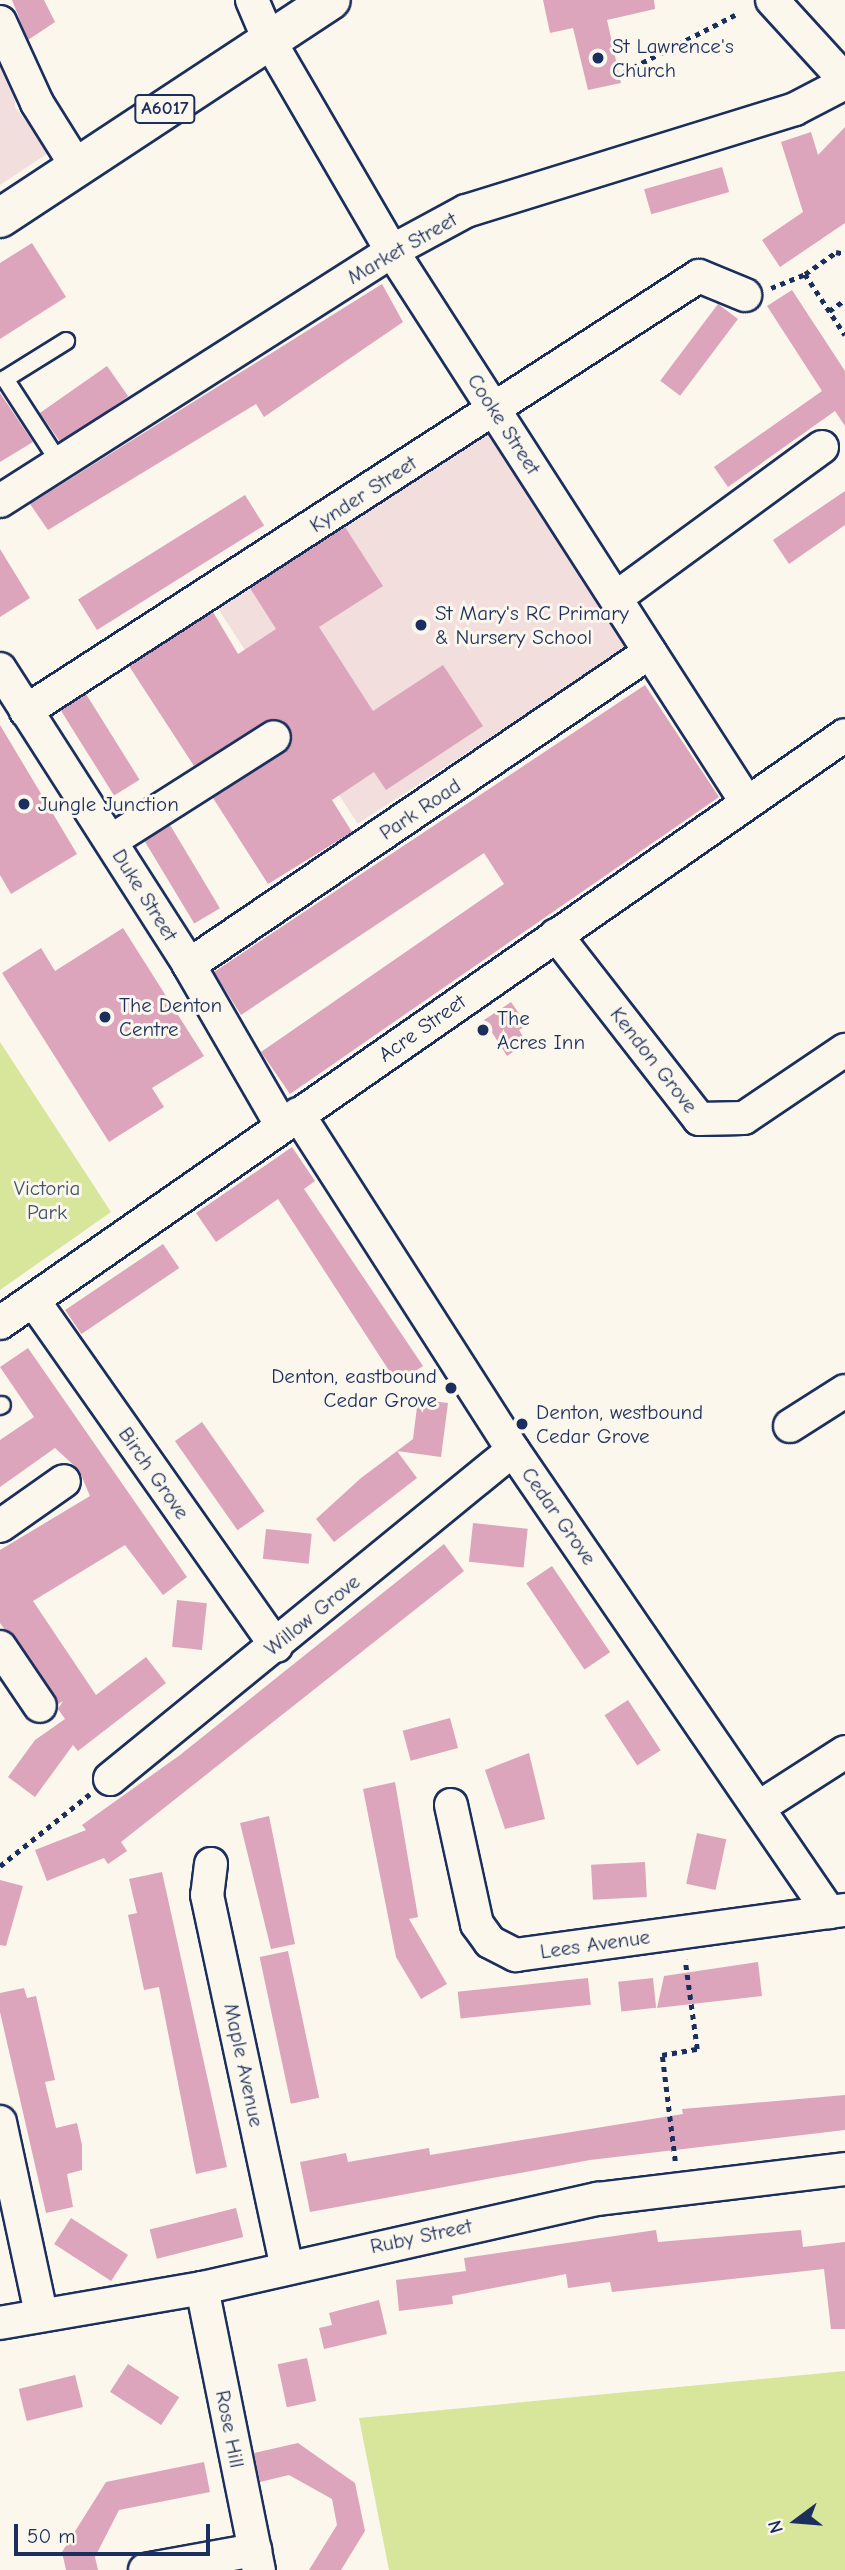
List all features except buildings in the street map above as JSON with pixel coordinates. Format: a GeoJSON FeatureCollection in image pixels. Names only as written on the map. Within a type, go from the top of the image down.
{"type":"FeatureCollection","features":[{"type":"Feature","properties":{"kind":"highway","name":"A6017"},"geometry":{"type":"LineString","coordinates":[[0,218],[330,0]]}},
{"type":"Feature","properties":{"kind":"street","name":"Cooke Street"},"geometry":{"type":"LineString","coordinates":[[252,0],[269,40],[392,251],[747,803]]}},
{"type":"Feature","properties":{"kind":"street"},"geometry":{"type":"LineString","coordinates":[[772,0],[845,82]]}},
{"type":"Feature","properties":{"kind":"street"},"geometry":{"type":"LineString","coordinates":[[0,22],[37,103],[77,167]]}},
{"type":"Feature","properties":{"kind":"street","name":"Market Street"},"geometry":{"type":"LineString","coordinates":[[0,501],[392,251],[466,211],[795,108],[845,82]]}},
{"type":"Feature","properties":{"kind":"street","name":"Kynder Street"},"geometry":{"type":"LineString","coordinates":[[26,710],[699,276],[745,295]]}},
{"type":"Feature","properties":{"kind":"street"},"geometry":{"type":"LineString","coordinates":[[617,597],[821,447]]}},
{"type":"Feature","properties":{"kind":"street","name":"Park Road"},"geometry":{"type":"LineString","coordinates":[[189,965],[650,652]]}},
{"type":"Feature","properties":{"kind":"street","name":"Duke Street"},"geometry":{"type":"LineString","coordinates":[[0,669],[290,1120]]}},
{"type":"Feature","properties":{"kind":"street","name":"Acre Street"},"geometry":{"type":"LineString","coordinates":[[0,1323],[845,735]]}},
{"type":"Feature","properties":{"kind":"street"},"geometry":{"type":"LineString","coordinates":[[111,841],[274,737]]}},
{"type":"Feature","properties":{"kind":"street","name":"Kendon Grove"},"geometry":{"type":"LineString","coordinates":[[556,935],[699,1119],[744,1118],[845,1049]]}},
{"type":"Feature","properties":{"kind":"street","name":"Cedar Grove"},"geometry":{"type":"LineString","coordinates":[[290,1120],[513,1450],[837,1911]]}},
{"type":"Feature","properties":{"kind":"street","name":"Birch Grove"},"geometry":{"type":"LineString","coordinates":[[33,1300],[276,1646]]}},
{"type":"Feature","properties":{"kind":"street"},"geometry":{"type":"LineString","coordinates":[[790,1426],[845,1391]]}},
{"type":"Feature","properties":{"kind":"street","name":"Willow Grove"},"geometry":{"type":"LineString","coordinates":[[110,1779],[513,1450]]}},
{"type":"Feature","properties":{"kind":"street"},"geometry":{"type":"LineString","coordinates":[[0,1526],[64,1481]]}},
{"type":"Feature","properties":{"kind":"street"},"geometry":{"type":"LineString","coordinates":[[0,1647],[40,1706]]}},
{"type":"Feature","properties":{"kind":"street"},"geometry":{"type":"LineString","coordinates":[[761,1806],[845,1752]]}},
{"type":"Feature","properties":{"kind":"street","name":"Lees Avenue"},"geometry":{"type":"LineString","coordinates":[[451,1805],[477,1924],[490,1942],[516,1955],[837,1911]]}},
{"type":"Feature","properties":{"kind":"street","name":"Maple Avenue"},"geometry":{"type":"LineString","coordinates":[[211,1864],[207,1895],[286,2265]]}},
{"type":"Feature","properties":{"kind":"street"},"geometry":{"type":"LineString","coordinates":[[0,2122],[41,2313]]}},
{"type":"Feature","properties":{"kind":"street","name":"Ruby Street"},"geometry":{"type":"LineString","coordinates":[[0,2323],[41,2313],[202,2288],[286,2265],[598,2199],[845,2169]]}},
{"type":"Feature","properties":{"kind":"street","name":"Rose Hill"},"geometry":{"type":"LineString","coordinates":[[202,2288],[257,2560]]}},
{"type":"Feature","properties":{"kind":"street"},"geometry":{"type":"LineString","coordinates":[[145,2570],[257,2560]]}},
{"type":"Feature","properties":{"kind":"lane"},"geometry":{"type":"LineString","coordinates":[[59,462],[5,379],[66,341]]}},
{"type":"Feature","properties":{"kind":"path"},"geometry":{"type":"LineString","coordinates":[[624,72],[735,15]]}},
{"type":"Feature","properties":{"kind":"path"},"geometry":{"type":"LineString","coordinates":[[745,295],[758,286],[779,289],[836,252],[845,254]]}},
{"type":"Feature","properties":{"kind":"path"},"geometry":{"type":"LineString","coordinates":[[805,274],[845,335]]}},
{"type":"Feature","properties":{"kind":"path"},"geometry":{"type":"LineString","coordinates":[[829,311],[845,300]]}},
{"type":"Feature","properties":{"kind":"path"},"geometry":{"type":"LineString","coordinates":[[0,1866],[110,1779]]}},
{"type":"Feature","properties":{"kind":"path"},"geometry":{"type":"LineString","coordinates":[[679,2189],[662,2055],[696,2049],[681,1931]]}},
{"type":"Feature","properties":{"kind":"shaded area"},"geometry":{"type":"Polygon","coordinates":[[[0,14],[16,64],[15,107],[50,152],[0,185],[0,14]]]}},
{"type":"Feature","properties":{"kind":"shaded area","name":"St Mary's RC Primary & Nursery School"},"geometry":{"type":"Polygon","coordinates":[[[484,427],[628,648],[358,824],[214,602],[484,427]]]}},
{"type":"Feature","properties":{"kind":"green space","name":"Victoria Park"},"geometry":{"type":"Polygon","coordinates":[[[0,1042],[111,1212],[0,1290],[0,1042]]]}},
{"type":"Feature","properties":{"kind":"green space"},"geometry":{"type":"Polygon","coordinates":[[[845,2371],[845,2570],[389,2570],[359,2418],[845,2371]]]}},
{"type":"Feature","properties":{"kind":"place","name":"St Lawrence's Church"},"geometry":{"type":"Point","coordinates":[598,58]}},
{"type":"Feature","properties":{"kind":"place","name":"St Mary's RC Primary & Nursery School"},"geometry":{"type":"Point","coordinates":[421,625]}},
{"type":"Feature","properties":{"kind":"place","name":"Jungle Junction"},"geometry":{"type":"Point","coordinates":[24,804]}},
{"type":"Feature","properties":{"kind":"place","name":"The Denton Centre"},"geometry":{"type":"Point","coordinates":[105,1017]}},
{"type":"Feature","properties":{"kind":"place","name":"The Acres Inn"},"geometry":{"type":"Point","coordinates":[483,1030]}},
{"type":"Feature","properties":{"kind":"place","name":"Denton, eastbound Cedar Grove"},"geometry":{"type":"Point","coordinates":[451,1388]}},
{"type":"Feature","properties":{"kind":"place","name":"Denton, westbound Cedar Grove"},"geometry":{"type":"Point","coordinates":[522,1424]}}]}
